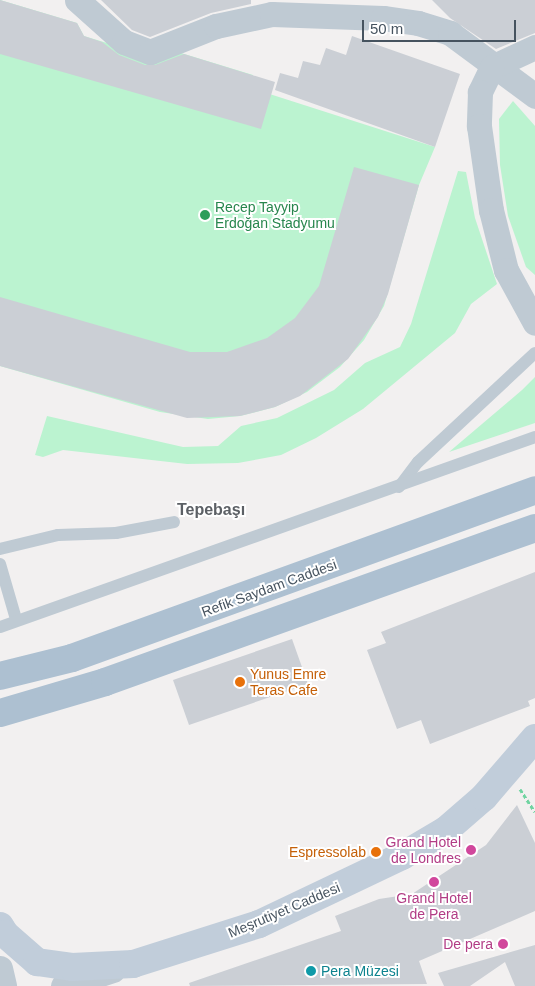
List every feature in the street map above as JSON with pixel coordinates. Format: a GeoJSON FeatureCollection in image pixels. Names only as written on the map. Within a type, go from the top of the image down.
{"type":"FeatureCollection","features":[{"type":"Feature","properties":{"kind":"main road","name":"Refik Saydam Caddesi"},"geometry":{"type":"LineString","coordinates":[[0,676],[72,658],[535,490]]}},
{"type":"Feature","properties":{"kind":"main road"},"geometry":{"type":"LineString","coordinates":[[0,713],[105,682],[535,528]]}},
{"type":"Feature","properties":{"kind":"street"},"geometry":{"type":"LineString","coordinates":[[92,4],[124,42],[150,52],[216,26],[272,14],[383,18],[450,33],[492,67],[535,96]]}},
{"type":"Feature","properties":{"kind":"street"},"geometry":{"type":"LineString","coordinates":[[535,46],[492,67],[480,92],[479,126],[491,210],[506,270],[535,322]]}},
{"type":"Feature","properties":{"kind":"street","name":"Meşrutiyet Caddesi"},"geometry":{"type":"LineString","coordinates":[[0,926],[5,934],[37,962],[72,968],[133,964],[259,924],[402,856],[446,830],[484,797],[535,738]]}},
{"type":"Feature","properties":{"kind":"street"},"geometry":{"type":"LineString","coordinates":[[63,986],[133,964]]}},
{"type":"Feature","properties":{"kind":"street"},"geometry":{"type":"LineString","coordinates":[[0,968],[4,986]]}},
{"type":"Feature","properties":{"kind":"lane"},"geometry":{"type":"LineString","coordinates":[[400,487],[418,462],[535,353]]}},
{"type":"Feature","properties":{"kind":"lane"},"geometry":{"type":"LineString","coordinates":[[0,627],[16,619],[400,487],[535,437]]}},
{"type":"Feature","properties":{"kind":"lane"},"geometry":{"type":"LineString","coordinates":[[0,549],[58,536],[116,533],[174,522]]}},
{"type":"Feature","properties":{"kind":"lane"},"geometry":{"type":"LineString","coordinates":[[0,564],[16,619]]}},
{"type":"Feature","properties":{"kind":"green space","name":"Recep Tayyip Erdoğan Stadyumu"},"geometry":{"type":"Polygon","coordinates":[[[0,0],[77,23],[84,36],[156,58],[168,49],[253,75],[251,88],[435,147],[419,185],[384,306],[364,340],[340,367],[307,392],[275,407],[240,416],[208,419],[160,412],[0,366],[0,0]]]}},
{"type":"Feature","properties":{"kind":"green space"},"geometry":{"type":"Polygon","coordinates":[[[513,101],[535,126],[535,275],[526,267],[508,216],[500,165],[499,119],[513,101]]]}},
{"type":"Feature","properties":{"kind":"green space"},"geometry":{"type":"Polygon","coordinates":[[[458,171],[466,172],[475,218],[497,284],[471,304],[455,333],[363,409],[316,438],[281,455],[238,463],[187,464],[63,450],[43,457],[35,455],[47,416],[183,447],[218,446],[241,426],[277,418],[334,390],[365,363],[400,347],[411,324],[458,171]]]}},
{"type":"Feature","properties":{"kind":"green space"},"geometry":{"type":"Polygon","coordinates":[[[535,377],[535,423],[449,452],[522,390],[535,377]]]}},
{"type":"Feature","properties":{"kind":"building"},"geometry":{"type":"Polygon","coordinates":[[[0,0],[77,23],[84,36],[102,42],[119,55],[145,65],[155,65],[184,54],[275,82],[261,129],[0,54],[0,0]]]}},
{"type":"Feature","properties":{"kind":"building"},"geometry":{"type":"Polygon","coordinates":[[[101,0],[251,0],[251,4],[211,13],[150,37],[132,30],[101,0]]]}},
{"type":"Feature","properties":{"kind":"building"},"geometry":{"type":"Polygon","coordinates":[[[432,0],[535,0],[535,33],[496,49],[450,18],[432,0]]]}},
{"type":"Feature","properties":{"kind":"building"},"geometry":{"type":"Polygon","coordinates":[[[352,36],[460,74],[435,147],[275,90],[280,73],[298,78],[303,61],[320,65],[326,48],[346,55],[352,36]]]}},
{"type":"Feature","properties":{"kind":"building"},"geometry":{"type":"Polygon","coordinates":[[[354,167],[419,185],[388,294],[378,317],[348,359],[300,396],[275,407],[240,416],[187,418],[0,366],[0,297],[190,352],[227,352],[267,338],[295,318],[319,286],[354,167]]]}},
{"type":"Feature","properties":{"kind":"building"},"geometry":{"type":"Polygon","coordinates":[[[535,572],[535,698],[528,701],[530,706],[430,744],[421,720],[397,729],[367,650],[386,643],[381,632],[535,572]]]}},
{"type":"Feature","properties":{"kind":"building","name":"Yunus Emre Teras Cafe"},"geometry":{"type":"Polygon","coordinates":[[[292,639],[308,684],[189,725],[173,680],[292,639]]]}},
{"type":"Feature","properties":{"kind":"building"},"geometry":{"type":"Polygon","coordinates":[[[517,805],[535,843],[535,911],[419,961],[427,984],[190,986],[189,983],[341,931],[335,916],[379,899],[412,894],[486,845],[517,805]]]}},
{"type":"Feature","properties":{"kind":"building"},"geometry":{"type":"Polygon","coordinates":[[[535,945],[535,986],[515,986],[505,962],[470,986],[444,986],[438,973],[535,945]]]}},
{"type":"Feature","properties":{"kind":"place","name":"Recep Tayyip Erdoğan Stadyumu"},"geometry":{"type":"Point","coordinates":[205,215]}},
{"type":"Feature","properties":{"kind":"place","name":"Yunus Emre Teras Cafe"},"geometry":{"type":"Point","coordinates":[240,682]}},
{"type":"Feature","properties":{"kind":"place","name":"Grand Hotel de Londres"},"geometry":{"type":"Point","coordinates":[471,850]}},
{"type":"Feature","properties":{"kind":"place","name":"Espressolab"},"geometry":{"type":"Point","coordinates":[376,852]}},
{"type":"Feature","properties":{"kind":"place","name":"Grand Hotel de Pera"},"geometry":{"type":"Point","coordinates":[434,882]}},
{"type":"Feature","properties":{"kind":"place","name":"De pera"},"geometry":{"type":"Point","coordinates":[503,944]}},
{"type":"Feature","properties":{"kind":"place","name":"Pera Müzesi"},"geometry":{"type":"Point","coordinates":[311,971]}},
{"type":"Feature","properties":{"kind":"district","name":"Tepebaşı"},"geometry":{"type":"Point","coordinates":[211,510]}}]}
